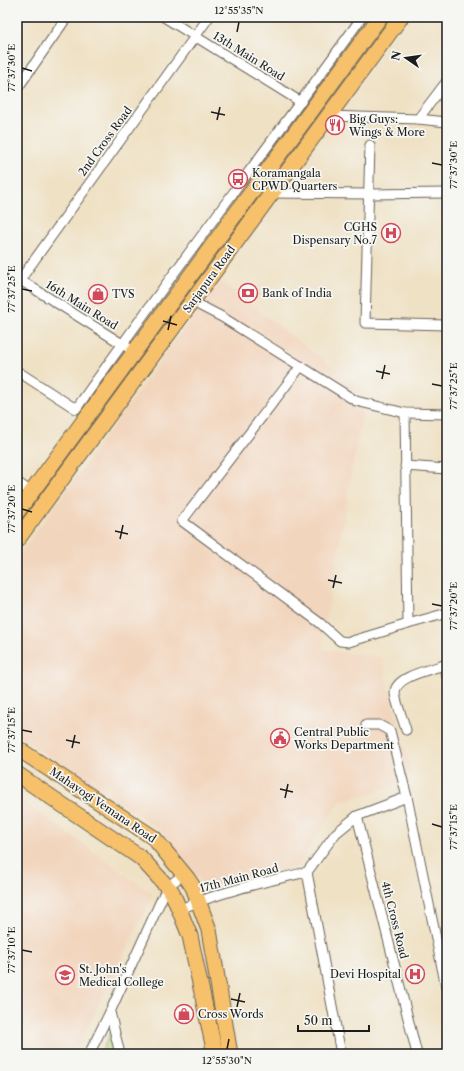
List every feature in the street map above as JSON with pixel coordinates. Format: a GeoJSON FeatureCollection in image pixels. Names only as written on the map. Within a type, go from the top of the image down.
{"type":"FeatureCollection","features":[{"type":"Feature","properties":{"kind":"main road","name":"Sarjapura Road"},"geometry":{"type":"LineString","coordinates":[[17,512],[135,352],[308,104],[380,17]]}},
{"type":"Feature","properties":{"kind":"main road","name":"Sarjapura Road"},"geometry":{"type":"LineString","coordinates":[[17,540],[401,17]]}},
{"type":"Feature","properties":{"kind":"main road","name":"Mahayogi Vemana Road"},"geometry":{"type":"LineString","coordinates":[[17,748],[154,838],[184,874],[193,887],[209,930],[230,1054]]}},
{"type":"Feature","properties":{"kind":"main road","name":"Mahayogi Vemana Road"},"geometry":{"type":"LineString","coordinates":[[17,774],[141,858],[172,892],[178,910],[190,936],[215,1054]]}},
{"type":"Feature","properties":{"kind":"street"},"geometry":{"type":"LineString","coordinates":[[17,89],[67,17]]}},
{"type":"Feature","properties":{"kind":"street","name":"13th Main Road"},"geometry":{"type":"LineString","coordinates":[[164,17],[329,116]]}},
{"type":"Feature","properties":{"kind":"street","name":"2nd Cross Road"},"geometry":{"type":"LineString","coordinates":[[18,279],[209,17]]}},
{"type":"Feature","properties":{"kind":"street","name":"Sarjapura Road"},"geometry":{"type":"LineString","coordinates":[[17,371],[76,409],[121,344],[308,104],[362,17]]}},
{"type":"Feature","properties":{"kind":"street"},"geometry":{"type":"LineString","coordinates":[[418,119],[447,81]]}},
{"type":"Feature","properties":{"kind":"street"},"geometry":{"type":"LineString","coordinates":[[329,116],[418,119],[447,122]]}},
{"type":"Feature","properties":{"kind":"street"},"geometry":{"type":"LineString","coordinates":[[370,145],[365,323],[447,325]]}},
{"type":"Feature","properties":{"kind":"street"},"geometry":{"type":"LineString","coordinates":[[271,193],[447,193]]}},
{"type":"Feature","properties":{"kind":"street","name":"16th Main Road"},"geometry":{"type":"LineString","coordinates":[[18,279],[135,352]]}},
{"type":"Feature","properties":{"kind":"street"},"geometry":{"type":"LineString","coordinates":[[192,302],[222,317],[356,401],[404,413],[447,414]]}},
{"type":"Feature","properties":{"kind":"street"},"geometry":{"type":"LineString","coordinates":[[301,366],[182,521],[320,623],[340,641],[348,642],[447,613]]}},
{"type":"Feature","properties":{"kind":"street"},"geometry":{"type":"LineString","coordinates":[[404,413],[408,624]]}},
{"type":"Feature","properties":{"kind":"street"},"geometry":{"type":"LineString","coordinates":[[405,466],[447,469]]}},
{"type":"Feature","properties":{"kind":"street"},"geometry":{"type":"LineString","coordinates":[[17,482],[32,492]]}},
{"type":"Feature","properties":{"kind":"street"},"geometry":{"type":"LineString","coordinates":[[406,730],[395,693],[396,686],[414,675],[446,665],[447,676]]}},
{"type":"Feature","properties":{"kind":"street"},"geometry":{"type":"LineString","coordinates":[[366,725],[379,725],[390,731],[407,797],[447,992]]}},
{"type":"Feature","properties":{"kind":"street"},"geometry":{"type":"LineString","coordinates":[[341,1054],[307,872],[336,833],[357,816],[407,797]]}},
{"type":"Feature","properties":{"kind":"street","name":"4th Cross Road"},"geometry":{"type":"LineString","coordinates":[[357,816],[417,1054]]}},
{"type":"Feature","properties":{"kind":"street","name":"17th Main Road"},"geometry":{"type":"LineString","coordinates":[[178,910],[198,901],[275,879],[307,872]]}},
{"type":"Feature","properties":{"kind":"street"},"geometry":{"type":"LineString","coordinates":[[89,1054],[110,1012],[167,887],[184,874]]}},
{"type":"Feature","properties":{"kind":"street"},"geometry":{"type":"LineString","coordinates":[[110,1012],[120,1054]]}},
{"type":"Feature","properties":{"kind":"shaded area"},"geometry":{"type":"Polygon","coordinates":[[[219,281],[366,392],[321,649],[382,657],[386,680],[412,772],[403,775],[405,782],[340,802],[297,866],[205,887],[161,830],[17,735],[17,558],[219,281]]]}},
{"type":"Feature","properties":{"kind":"shaded area","name":"St. John's Medical College"},"geometry":{"type":"Polygon","coordinates":[[[17,797],[153,895],[74,1054],[17,1054],[17,797]]]}},
{"type":"Feature","properties":{"kind":"green space"},"geometry":{"type":"Polygon","coordinates":[[[111,1031],[116,1054],[100,1054],[111,1031]]]}},
{"type":"Feature","properties":{"kind":"place","name":"Big Guys: Wings & More"},"geometry":{"type":"Point","coordinates":[335,125]}},
{"type":"Feature","properties":{"kind":"place","name":"Koramangala CPWD Quarters"},"geometry":{"type":"Point","coordinates":[238,179]}},
{"type":"Feature","properties":{"kind":"place","name":"CGHS Dispensary No.7"},"geometry":{"type":"Point","coordinates":[391,233]}},
{"type":"Feature","properties":{"kind":"place","name":"Bank of India"},"geometry":{"type":"Point","coordinates":[248,293]}},
{"type":"Feature","properties":{"kind":"place","name":"TVS"},"geometry":{"type":"Point","coordinates":[98,294]}},
{"type":"Feature","properties":{"kind":"place","name":"Central Public Works Department"},"geometry":{"type":"Point","coordinates":[280,738]}},
{"type":"Feature","properties":{"kind":"place","name":"Devi Hospital"},"geometry":{"type":"Point","coordinates":[415,974]}},
{"type":"Feature","properties":{"kind":"place","name":"St. John's Medical College"},"geometry":{"type":"Point","coordinates":[65,975]}},
{"type":"Feature","properties":{"kind":"place","name":"Cross Words"},"geometry":{"type":"Point","coordinates":[184,1014]}}]}
